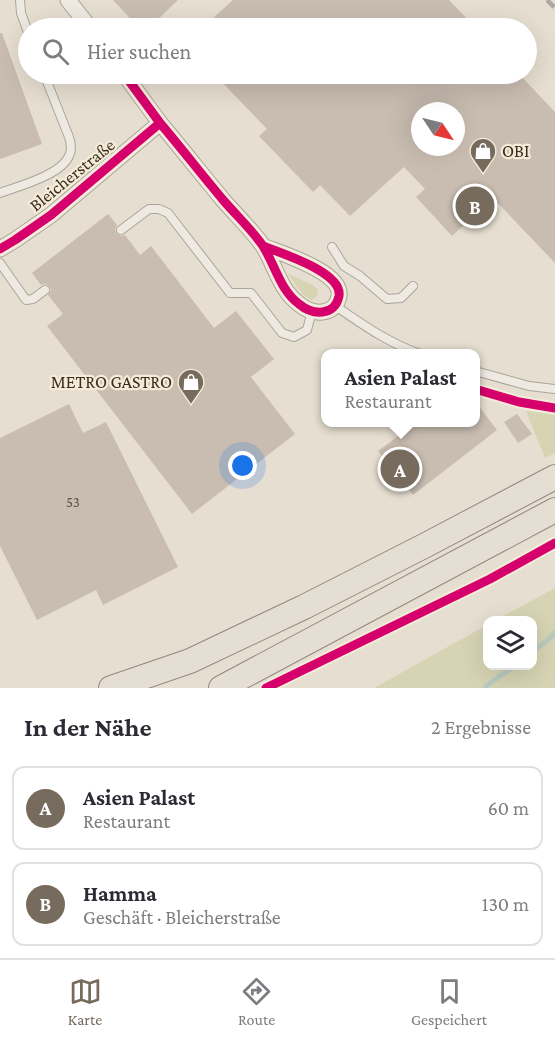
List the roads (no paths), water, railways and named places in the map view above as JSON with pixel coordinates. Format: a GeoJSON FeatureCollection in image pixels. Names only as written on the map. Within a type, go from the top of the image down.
{"type":"FeatureCollection","features":[{"type":"Feature","properties":{"kind":"main road"},"geometry":{"type":"LineString","coordinates":[[111,688],[189,661],[304,607],[555,477]]}},
{"type":"Feature","properties":{"kind":"main road"},"geometry":{"type":"LineString","coordinates":[[221,688],[555,510]]}},
{"type":"Feature","properties":{"kind":"street"},"geometry":{"type":"LineString","coordinates":[[68,0],[82,18]]}},
{"type":"Feature","properties":{"kind":"street"},"geometry":{"type":"LineString","coordinates":[[131,84],[160,123],[263,246],[284,287],[298,304],[321,313],[334,305],[339,297],[339,288],[332,279],[316,268],[263,246]]}},
{"type":"Feature","properties":{"kind":"street","name":"Bleicherstraße"},"geometry":{"type":"LineString","coordinates":[[0,249],[51,215],[160,123]]}},
{"type":"Feature","properties":{"kind":"lane"},"geometry":{"type":"LineString","coordinates":[[20,0],[23,18]]}},
{"type":"Feature","properties":{"kind":"lane"},"geometry":{"type":"LineString","coordinates":[[0,193],[53,171],[61,166],[69,156],[71,146],[69,137],[48,84]]}},
{"type":"Feature","properties":{"kind":"lane"},"geometry":{"type":"LineString","coordinates":[[121,230],[149,209],[159,209],[168,213],[230,293],[251,293],[282,333],[294,337],[307,330],[312,311]]}},
{"type":"Feature","properties":{"kind":"lane"},"geometry":{"type":"LineString","coordinates":[[332,247],[344,266],[360,276],[387,299],[401,298],[413,286]]}},
{"type":"Feature","properties":{"kind":"lane"},"geometry":{"type":"LineString","coordinates":[[0,263],[26,300],[33,299],[45,290]]}},
{"type":"Feature","properties":{"kind":"lane"},"geometry":{"type":"LineString","coordinates":[[332,279],[344,266]]}},
{"type":"Feature","properties":{"kind":"lane"},"geometry":{"type":"LineString","coordinates":[[334,305],[385,339],[408,349]]}},
{"type":"Feature","properties":{"kind":"lane"},"geometry":{"type":"LineString","coordinates":[[480,372],[529,386],[555,389]]}},
{"type":"Feature","properties":{"kind":"waterway"},"geometry":{"type":"LineString","coordinates":[[537,648],[555,632]]}},
{"type":"Feature","properties":{"kind":"waterway"},"geometry":{"type":"LineString","coordinates":[[486,688],[508,670]]}},
{"type":"Feature","properties":{"kind":"railway"},"geometry":{"type":"LineString","coordinates":[[547,0],[555,8]]}},
{"type":"Feature","properties":{"kind":"place","name":"OBI"},"geometry":{"type":"Point","coordinates":[483,174]}},
{"type":"Feature","properties":{"kind":"place","name":"Hamma"},"geometry":{"type":"Point","coordinates":[475,206]}},
{"type":"Feature","properties":{"kind":"place","name":"METRO GASTRO"},"geometry":{"type":"Point","coordinates":[191,405]}},
{"type":"Feature","properties":{"kind":"place","name":"Asien Palast"},"geometry":{"type":"Point","coordinates":[400,469]}}]}
